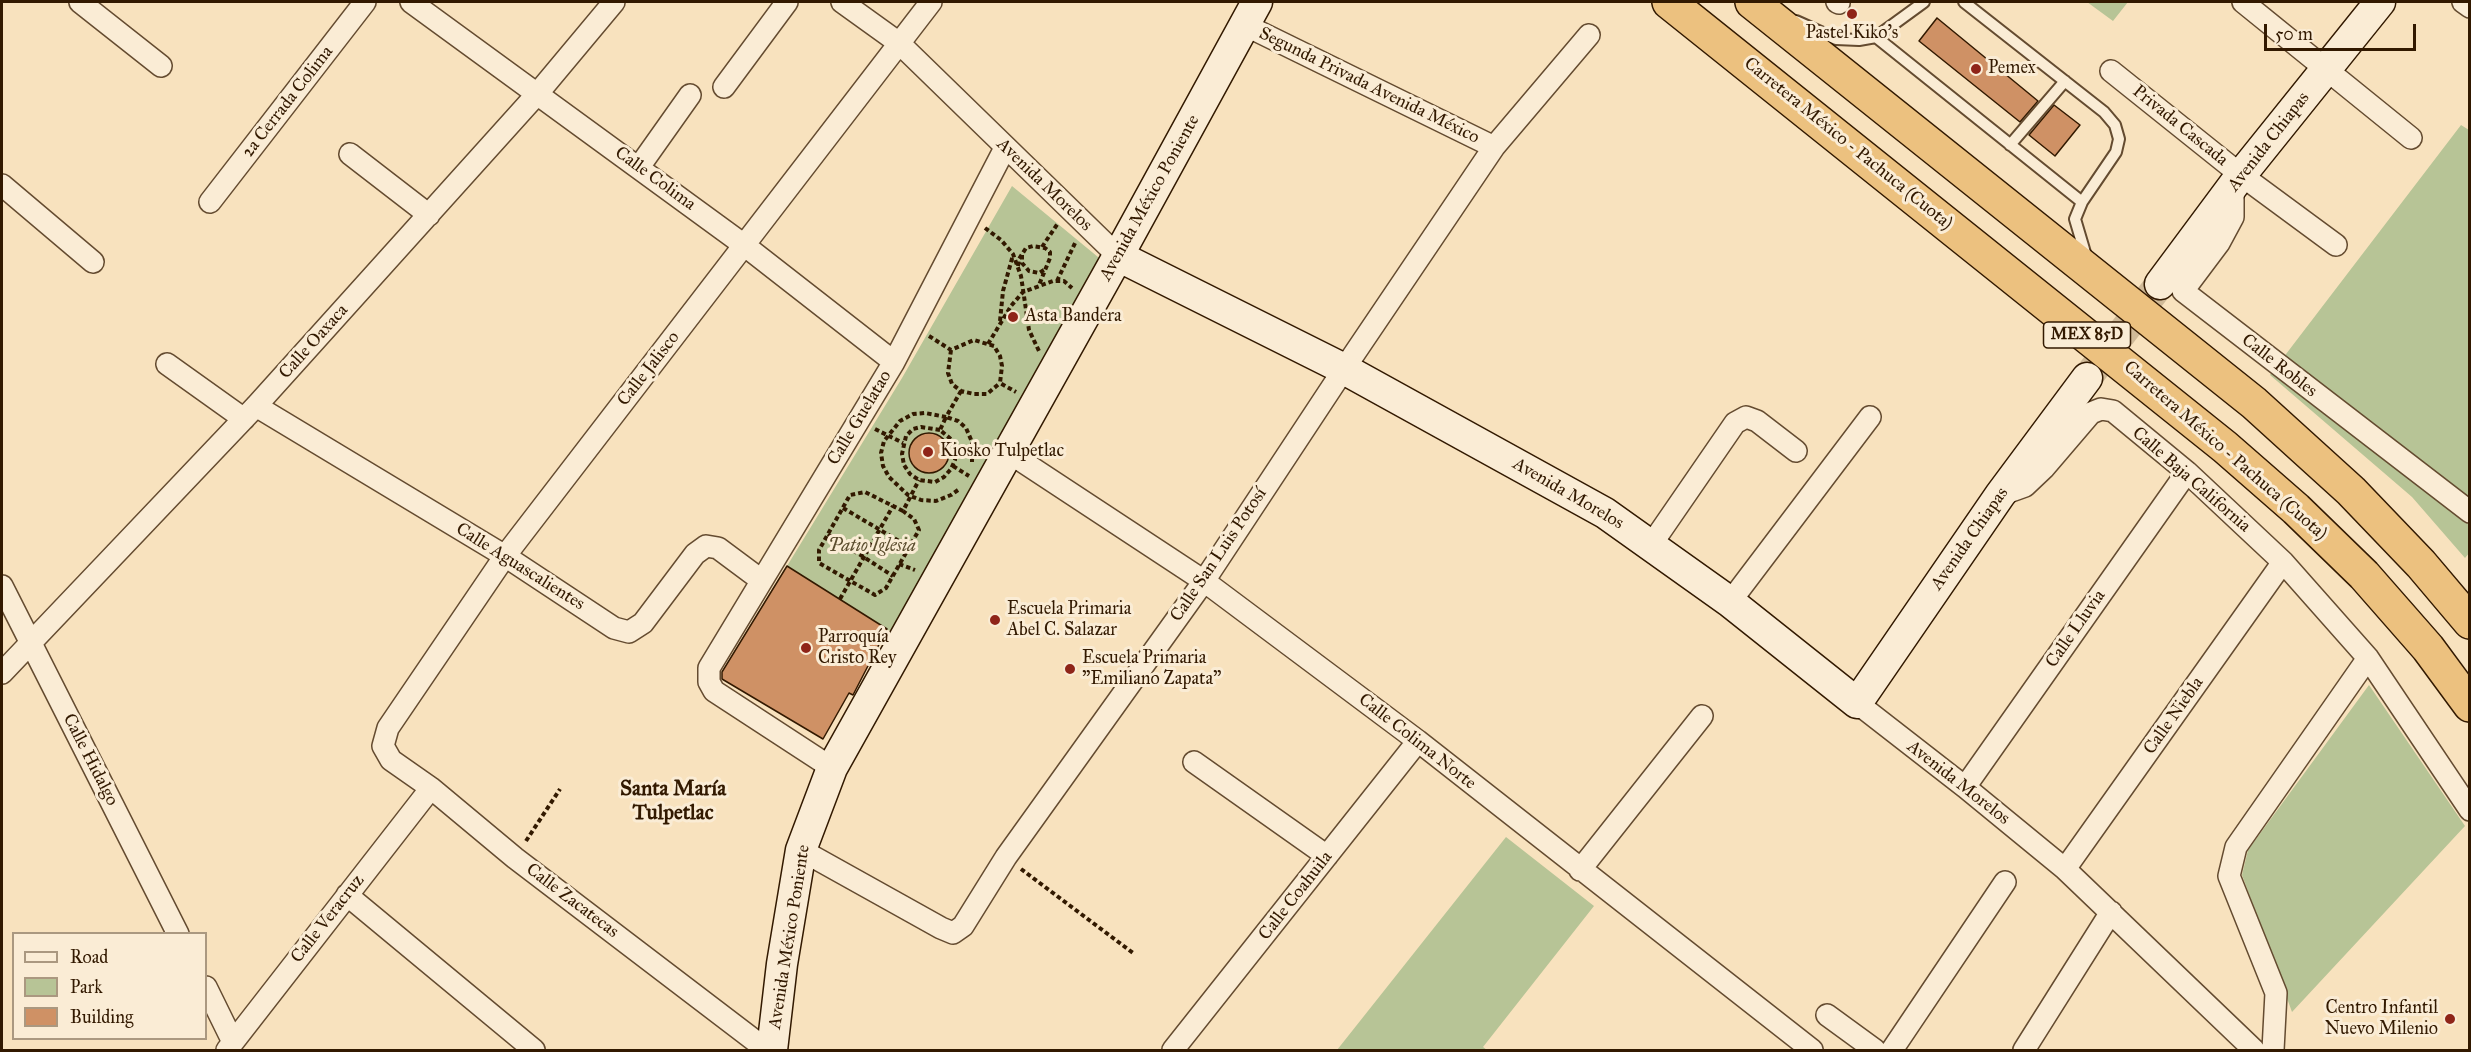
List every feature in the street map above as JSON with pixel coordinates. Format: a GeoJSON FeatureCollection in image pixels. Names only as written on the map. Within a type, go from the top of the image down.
{"type":"FeatureCollection","features":[{"type":"Feature","properties":{"kind":"highway","name":"Carretera México - Pachuca (Cuota)"},"geometry":{"type":"LineString","coordinates":[[1670,2],[2082,330],[2260,478],[2364,575],[2428,648],[2469,705]]}},
{"type":"Feature","properties":{"kind":"highway","name":"MEX 85D"},"geometry":{"type":"LineString","coordinates":[[1753,2],[2254,403],[2351,491],[2421,564],[2469,622]]}},
{"type":"Feature","properties":{"kind":"street"},"geometry":{"type":"LineString","coordinates":[[80,2],[161,66]]}},
{"type":"Feature","properties":{"kind":"street","name":"2a Cerrada Colima"},"geometry":{"type":"LineString","coordinates":[[210,201],[365,2]]}},
{"type":"Feature","properties":{"kind":"street","name":"Calle Colima"},"geometry":{"type":"LineString","coordinates":[[411,2],[744,245],[894,362]]}},
{"type":"Feature","properties":{"kind":"street","name":"Calle Oaxaca"},"geometry":{"type":"LineString","coordinates":[[2,673],[250,413],[538,93],[614,2]]}},
{"type":"Feature","properties":{"kind":"street"},"geometry":{"type":"LineString","coordinates":[[724,87],[787,2]]}},
{"type":"Feature","properties":{"kind":"street","name":"Avenida Morelos"},"geometry":{"type":"LineString","coordinates":[[842,2],[899,43],[1118,256],[1344,369],[1605,513],[1730,602],[2065,869],[2254,1050]]}},
{"type":"Feature","properties":{"kind":"street","name":"Calle Jalisco"},"geometry":{"type":"LineString","coordinates":[[382,746],[388,728],[505,556],[931,2]]}},
{"type":"Feature","properties":{"kind":"street"},"geometry":{"type":"LineString","coordinates":[[2242,2],[2411,138]]}},
{"type":"Feature","properties":{"kind":"street","name":"Avenida Chiapas"},"geometry":{"type":"LineString","coordinates":[[2160,284],[2237,181],[2380,2]]}},
{"type":"Feature","properties":{"kind":"street"},"geometry":{"type":"LineString","coordinates":[[2463,2],[2469,7]]}},
{"type":"Feature","properties":{"kind":"street","name":"Segunda Privada Avenida México"},"geometry":{"type":"LineString","coordinates":[[1251,13],[1494,147]]}},
{"type":"Feature","properties":{"kind":"street","name":"Avenida México Poniente"},"geometry":{"type":"LineString","coordinates":[[772,1050],[782,964],[801,850],[832,768],[1251,13]]}},
{"type":"Feature","properties":{"kind":"street","name":"Calle San Luis Potosí"},"geometry":{"type":"LineString","coordinates":[[801,850],[941,928],[953,933],[963,926],[1006,857],[1204,581],[1494,147],[1589,35]]}},
{"type":"Feature","properties":{"kind":"street","name":"Privada Cascada"},"geometry":{"type":"LineString","coordinates":[[2111,71],[2237,181],[2336,245]]}},
{"type":"Feature","properties":{"kind":"street"},"geometry":{"type":"LineString","coordinates":[[639,168],[690,95]]}},
{"type":"Feature","properties":{"kind":"street","name":"Calle Guelatao"},"geometry":{"type":"LineString","coordinates":[[832,768],[714,691],[709,682],[709,668],[894,362],[1005,148]]}},
{"type":"Feature","properties":{"kind":"street"},"geometry":{"type":"LineString","coordinates":[[350,153],[429,215]]}},
{"type":"Feature","properties":{"kind":"street","name":"Calle Robles"},"geometry":{"type":"LineString","coordinates":[[2237,181],[2234,217],[2183,291],[2469,512]]}},
{"type":"Feature","properties":{"kind":"street"},"geometry":{"type":"LineString","coordinates":[[2,185],[93,262]]}},
{"type":"Feature","properties":{"kind":"street","name":"Calle Aguascalientes"},"geometry":{"type":"LineString","coordinates":[[167,364],[505,556],[614,628],[629,632],[643,623],[694,554],[706,546],[718,548],[761,580]]}},
{"type":"Feature","properties":{"kind":"street","name":"Avenida Chiapas"},"geometry":{"type":"LineString","coordinates":[[1857,703],[2001,495],[2087,378]]}},
{"type":"Feature","properties":{"kind":"street","name":"Calle Baja California"},"geometry":{"type":"LineString","coordinates":[[2001,495],[2025,486],[2044,468],[2091,413],[2101,409],[2113,411],[2187,472],[2283,562],[2368,658],[2469,810]]}},
{"type":"Feature","properties":{"kind":"street"},"geometry":{"type":"LineString","coordinates":[[1651,545],[1735,423],[1746,417],[1757,421],[1796,451]]}},
{"type":"Feature","properties":{"kind":"street"},"geometry":{"type":"LineString","coordinates":[[1730,602],[1870,417]]}},
{"type":"Feature","properties":{"kind":"street","name":"Calle Colima Norte"},"geometry":{"type":"LineString","coordinates":[[1008,452],[1204,581],[1418,741],[1812,1050]]}},
{"type":"Feature","properties":{"kind":"street","name":"Calle Lluvia"},"geometry":{"type":"LineString","coordinates":[[1965,787],[2187,472]]}},
{"type":"Feature","properties":{"kind":"street","name":"Calle Niebla"},"geometry":{"type":"LineString","coordinates":[[2065,869],[2283,562]]}},
{"type":"Feature","properties":{"kind":"street","name":"Calle Hidalgo"},"geometry":{"type":"LineString","coordinates":[[2,586],[177,932]]}},
{"type":"Feature","properties":{"kind":"street"},"geometry":{"type":"LineString","coordinates":[[2273,1050],[2276,993],[2229,876],[2231,866],[2236,847],[2368,658]]}},
{"type":"Feature","properties":{"kind":"street"},"geometry":{"type":"LineString","coordinates":[[1580,870],[1702,716]]}},
{"type":"Feature","properties":{"kind":"street","name":"Calle Coahuila"},"geometry":{"type":"LineString","coordinates":[[1173,1050],[1418,741]]}},
{"type":"Feature","properties":{"kind":"street","name":"Calle Zacatecas"},"geometry":{"type":"LineString","coordinates":[[382,746],[391,760],[430,788],[515,858],[767,1050]]}},
{"type":"Feature","properties":{"kind":"street"},"geometry":{"type":"LineString","coordinates":[[1194,762],[1327,856]]}},
{"type":"Feature","properties":{"kind":"street","name":"Calle Veracruz"},"geometry":{"type":"LineString","coordinates":[[230,1046],[430,788]]}},
{"type":"Feature","properties":{"kind":"street"},"geometry":{"type":"LineString","coordinates":[[1892,1050],[2006,882]]}},
{"type":"Feature","properties":{"kind":"street"},"geometry":{"type":"LineString","coordinates":[[347,895],[534,1050]]}},
{"type":"Feature","properties":{"kind":"street"},"geometry":{"type":"LineString","coordinates":[[2024,1050],[2111,912]]}},
{"type":"Feature","properties":{"kind":"street"},"geometry":{"type":"LineString","coordinates":[[207,989],[230,1046]]}},
{"type":"Feature","properties":{"kind":"street"},"geometry":{"type":"LineString","coordinates":[[1827,1015],[1875,1050]]}},
{"type":"Feature","properties":{"kind":"lane"},"geometry":{"type":"LineString","coordinates":[[1753,2],[1836,39],[1859,40],[1876,37],[1924,2]]}},
{"type":"Feature","properties":{"kind":"lane"},"geometry":{"type":"LineString","coordinates":[[1964,2],[2104,112],[2115,125],[2119,138],[2116,152],[2082,202],[2075,219],[2092,273]]}},
{"type":"Feature","properties":{"kind":"lane"},"geometry":{"type":"LineString","coordinates":[[1876,37],[2082,202]]}},
{"type":"Feature","properties":{"kind":"lane"},"geometry":{"type":"LineString","coordinates":[[2010,145],[2065,81]]}},
{"type":"Feature","properties":{"kind":"path"},"geometry":{"type":"LineString","coordinates":[[1042,247],[1075,216]]}},
{"type":"Feature","properties":{"kind":"path"},"geometry":{"type":"LineString","coordinates":[[1057,281],[1074,246],[1075,216]]}},
{"type":"Feature","properties":{"kind":"path"},"geometry":{"type":"LineString","coordinates":[[970,217],[1001,240],[1013,254],[1018,267],[1029,330],[1036,346],[1055,369]]}},
{"type":"Feature","properties":{"kind":"path"},"geometry":{"type":"LineString","coordinates":[[1018,267],[1022,253],[1026,248],[1042,247],[1050,252],[1049,265],[1039,273],[1029,271],[1022,263],[1022,253]]}},
{"type":"Feature","properties":{"kind":"path"},"geometry":{"type":"LineString","coordinates":[[999,324],[1003,291],[1013,254]]}},
{"type":"Feature","properties":{"kind":"path"},"geometry":{"type":"LineString","coordinates":[[1039,285],[1044,270]]}},
{"type":"Feature","properties":{"kind":"path"},"geometry":{"type":"LineString","coordinates":[[988,344],[1011,306],[1023,292],[1039,285],[1064,281],[1090,306]]}},
{"type":"Feature","properties":{"kind":"path"},"geometry":{"type":"LineString","coordinates":[[913,326],[951,350]]}},
{"type":"Feature","properties":{"kind":"path"},"geometry":{"type":"LineString","coordinates":[[974,340],[994,346],[1000,356],[1002,366],[1000,383],[987,394],[961,392],[952,384],[948,373],[951,350],[974,340]]}},
{"type":"Feature","properties":{"kind":"path"},"geometry":{"type":"LineString","coordinates":[[1000,383],[1036,403]]}},
{"type":"Feature","properties":{"kind":"path"},"geometry":{"type":"LineString","coordinates":[[940,430],[961,392]]}},
{"type":"Feature","properties":{"kind":"path"},"geometry":{"type":"LineString","coordinates":[[963,486],[951,495],[936,501],[911,496],[898,488],[888,477],[883,466],[881,453],[888,436],[900,421],[913,414],[936,414],[958,421],[966,428],[972,442],[974,457],[966,481]]}},
{"type":"Feature","properties":{"kind":"path"},"geometry":{"type":"LineString","coordinates":[[859,420],[903,443]]}},
{"type":"Feature","properties":{"kind":"path"},"geometry":{"type":"LineString","coordinates":[[931,427],[940,430],[952,440],[956,450],[953,466],[944,477],[935,482],[919,480],[904,465],[903,443],[913,429],[931,427]]}},
{"type":"Feature","properties":{"kind":"path"},"geometry":{"type":"LineString","coordinates":[[903,511],[919,480]]}},
{"type":"Feature","properties":{"kind":"path"},"geometry":{"type":"LineString","coordinates":[[865,492],[893,506],[914,519],[919,530],[886,588],[875,595],[819,564],[819,550],[850,495],[865,492]]}},
{"type":"Feature","properties":{"kind":"path"},"geometry":{"type":"LineString","coordinates":[[840,599],[893,506]]}},
{"type":"Feature","properties":{"kind":"path"},"geometry":{"type":"LineString","coordinates":[[843,508],[909,548]]}},
{"type":"Feature","properties":{"kind":"path"},"geometry":{"type":"LineString","coordinates":[[828,534],[893,576]]}},
{"type":"Feature","properties":{"kind":"path"},"geometry":{"type":"LineString","coordinates":[[515,858],[560,789]]}},
{"type":"Feature","properties":{"kind":"path"},"geometry":{"type":"LineString","coordinates":[[1006,857],[1133,953]]}},
{"type":"Feature","properties":{"kind":"green space"},"geometry":{"type":"Polygon","coordinates":[[[2087,2],[2128,2],[2113,21],[2087,2]]]}},
{"type":"Feature","properties":{"kind":"green space"},"geometry":{"type":"Polygon","coordinates":[[[2461,125],[2469,130],[2470,552],[2465,558],[2412,497],[2270,375],[2461,125]]]}},
{"type":"Feature","properties":{"kind":"green space","name":"Patio Iglesia"},"geometry":{"type":"Polygon","coordinates":[[[1012,186],[1104,262],[896,635],[787,566],[902,378],[1012,186]]]}},
{"type":"Feature","properties":{"kind":"green space"},"geometry":{"type":"Polygon","coordinates":[[[2369,685],[2465,826],[2292,1012],[2242,875],[2248,850],[2369,685]]]}},
{"type":"Feature","properties":{"kind":"green space"},"geometry":{"type":"Polygon","coordinates":[[[1506,837],[1594,906],[1483,1047],[1487,1050],[1337,1050],[1506,837]]]}},
{"type":"Feature","properties":{"kind":"building","name":"Pemex"},"geometry":{"type":"Polygon","coordinates":[[[1937,18],[2038,101],[2020,122],[1919,41],[1937,18]]]}},
{"type":"Feature","properties":{"kind":"building","name":"Pemex"},"geometry":{"type":"Polygon","coordinates":[[[2054,105],[2080,125],[2055,156],[2029,135],[2054,105]]]}},
{"type":"Feature","properties":{"kind":"building"},"geometry":{"type":"Polygon","coordinates":[[[929,433],[937,434],[943,439],[948,445],[948,461],[943,467],[937,472],[929,473],[921,472],[915,467],[910,461],[909,453],[910,445],[915,439],[921,434],[929,433]]]}},
{"type":"Feature","properties":{"kind":"building","name":"Parroquía Cristo Rey"},"geometry":{"type":"Polygon","coordinates":[[[787,566],[887,629],[853,695],[849,693],[823,739],[722,679],[722,672],[787,566]]]}},
{"type":"Feature","properties":{"kind":"tunnel"},"geometry":{"type":"LineString","coordinates":[[2087,378],[2160,284]]}},
{"type":"Feature","properties":{"kind":"place","name":"Pastel Kiko's"},"geometry":{"type":"Point","coordinates":[1852,14]}},
{"type":"Feature","properties":{"kind":"place","name":"Pemex"},"geometry":{"type":"Point","coordinates":[1976,69]}},
{"type":"Feature","properties":{"kind":"place","name":"Asta Bandera"},"geometry":{"type":"Point","coordinates":[1013,317]}},
{"type":"Feature","properties":{"kind":"place","name":"Kiosko Tulpetlac"},"geometry":{"type":"Point","coordinates":[928,452]}},
{"type":"Feature","properties":{"kind":"place","name":"Escuela Primaria Abel C. Salazar"},"geometry":{"type":"Point","coordinates":[995,620]}},
{"type":"Feature","properties":{"kind":"place","name":"Parroquía Cristo Rey"},"geometry":{"type":"Point","coordinates":[806,648]}},
{"type":"Feature","properties":{"kind":"place","name":"Escuela Primaria \"Emiliano Zapata\""},"geometry":{"type":"Point","coordinates":[1070,669]}},
{"type":"Feature","properties":{"kind":"place","name":"Centro Infantil Nuevo Milenio"},"geometry":{"type":"Point","coordinates":[2450,1019]}},
{"type":"Feature","properties":{"kind":"district","name":"Santa María Tulpetlac"},"geometry":{"type":"Point","coordinates":[673,802]}}]}
